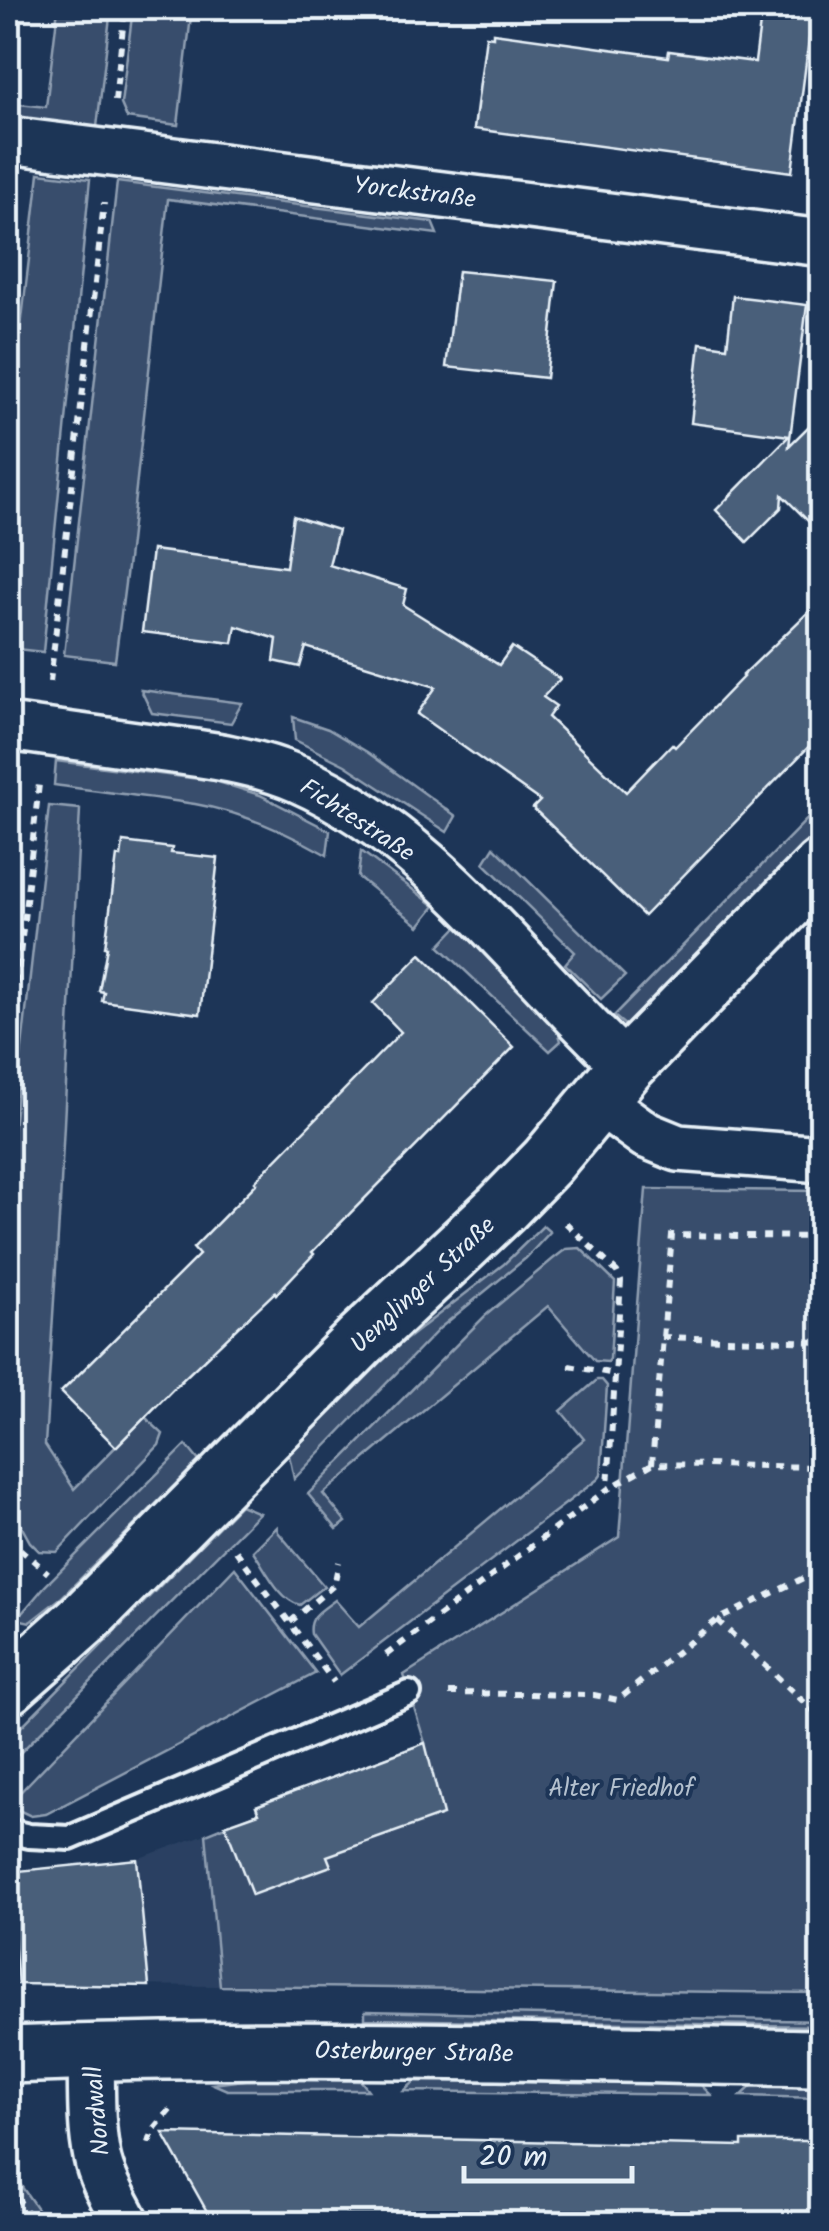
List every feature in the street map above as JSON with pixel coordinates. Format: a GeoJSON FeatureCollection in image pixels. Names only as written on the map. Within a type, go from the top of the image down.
{"type":"FeatureCollection","features":[{"type":"Feature","properties":{"kind":"main road","name":"Uenglinger Straße"},"geometry":{"type":"LineString","coordinates":[[8,1686],[88,1616],[362,1339],[502,1208],[547,1162],[612,1083],[822,867]]}},
{"type":"Feature","properties":{"kind":"main road","name":"Osterburger Straße"},"geometry":{"type":"LineString","coordinates":[[8,2055],[174,2049],[822,2058]]}},
{"type":"Feature","properties":{"kind":"street","name":"Yorckstraße"},"geometry":{"type":"LineString","coordinates":[[8,140],[822,243]]}},
{"type":"Feature","properties":{"kind":"street","name":"Fichtestraße"},"geometry":{"type":"LineString","coordinates":[[26,730],[213,756],[296,778],[330,795],[428,864],[496,930],[576,1017],[646,1134],[678,1148],[822,1159]]}},
{"type":"Feature","properties":{"kind":"street","name":"Nordwall"},"geometry":{"type":"LineString","coordinates":[[91,2052],[97,2157],[121,2212]]}},
{"type":"Feature","properties":{"kind":"lane"},"geometry":{"type":"LineString","coordinates":[[8,1831],[70,1838],[408,1693]]}},
{"type":"Feature","properties":{"kind":"path"},"geometry":{"type":"LineString","coordinates":[[8,1064],[26,730],[110,152],[126,8]]}},
{"type":"Feature","properties":{"kind":"path"},"geometry":{"type":"LineString","coordinates":[[526,1183],[617,1272],[621,1281],[608,1489]]}},
{"type":"Feature","properties":{"kind":"path"},"geometry":{"type":"LineString","coordinates":[[652,1464],[672,1235],[822,1237]]}},
{"type":"Feature","properties":{"kind":"path"},"geometry":{"type":"LineString","coordinates":[[662,1337],[822,1342]]}},
{"type":"Feature","properties":{"kind":"path"},"geometry":{"type":"LineString","coordinates":[[568,1366],[616,1374]]}},
{"type":"Feature","properties":{"kind":"path"},"geometry":{"type":"LineString","coordinates":[[383,1657],[608,1489],[652,1464],[822,1466]]}},
{"type":"Feature","properties":{"kind":"path"},"geometry":{"type":"LineString","coordinates":[[236,1551],[338,1688],[349,1718]]}},
{"type":"Feature","properties":{"kind":"path"},"geometry":{"type":"LineString","coordinates":[[290,1622],[334,1585],[339,1562]]}},
{"type":"Feature","properties":{"kind":"path"},"geometry":{"type":"LineString","coordinates":[[408,1693],[594,1695],[618,1700],[717,1620],[822,1569]]}},
{"type":"Feature","properties":{"kind":"path"},"geometry":{"type":"LineString","coordinates":[[717,1620],[822,1719]]}},
{"type":"Feature","properties":{"kind":"path"},"geometry":{"type":"LineString","coordinates":[[121,2212],[152,2186],[144,2168],[152,2130],[171,2109],[185,2102]]}},
{"type":"Feature","properties":{"kind":"path"},"geometry":{"type":"LineString","coordinates":[[8,2184],[34,2224]]}},
{"type":"Feature","properties":{"kind":"shaded area"},"geometry":{"type":"Polygon","coordinates":[[[206,1834],[220,1986],[8,1984],[8,1873],[137,1859],[206,1834]]]}},
{"type":"Feature","properties":{"kind":"green space"},"geometry":{"type":"Polygon","coordinates":[[[58,8],[111,8],[97,127],[8,116],[8,103],[46,107],[58,8]]]}},
{"type":"Feature","properties":{"kind":"green space"},"geometry":{"type":"Polygon","coordinates":[[[133,8],[192,8],[178,125],[127,118],[121,104],[133,8]]]}},
{"type":"Feature","properties":{"kind":"green space"},"geometry":{"type":"Polygon","coordinates":[[[39,173],[90,179],[43,652],[8,648],[8,439],[39,173]]]}},
{"type":"Feature","properties":{"kind":"green space"},"geometry":{"type":"Polygon","coordinates":[[[117,182],[432,222],[437,234],[168,199],[115,661],[64,655],[117,182]]]}},
{"type":"Feature","properties":{"kind":"green space"},"geometry":{"type":"Polygon","coordinates":[[[141,690],[242,703],[231,723],[152,713],[141,690]]]}},
{"type":"Feature","properties":{"kind":"green space"},"geometry":{"type":"Polygon","coordinates":[[[293,717],[328,729],[367,752],[456,816],[447,832],[345,765],[295,740],[293,717]]]}},
{"type":"Feature","properties":{"kind":"green space"},"geometry":{"type":"Polygon","coordinates":[[[56,761],[215,781],[260,795],[330,831],[327,855],[296,838],[229,812],[54,785],[56,761]]]}},
{"type":"Feature","properties":{"kind":"green space"},"geometry":{"type":"Polygon","coordinates":[[[8,801],[18,802],[8,911],[8,801]]]}},
{"type":"Feature","properties":{"kind":"green space"},"geometry":{"type":"Polygon","coordinates":[[[821,805],[821,830],[630,1024],[626,1026],[614,1016],[821,805]]]}},
{"type":"Feature","properties":{"kind":"green space"},"geometry":{"type":"Polygon","coordinates":[[[49,806],[80,809],[45,1445],[74,1489],[145,1417],[163,1434],[159,1445],[57,1552],[39,1551],[30,1542],[8,1502],[8,1173],[49,806]]]}},
{"type":"Feature","properties":{"kind":"green space"},"geometry":{"type":"Polygon","coordinates":[[[494,847],[625,976],[601,999],[565,964],[575,952],[484,863],[494,847]]]}},
{"type":"Feature","properties":{"kind":"green space"},"geometry":{"type":"Polygon","coordinates":[[[361,851],[435,906],[419,926],[358,877],[361,851]]]}},
{"type":"Feature","properties":{"kind":"green space"},"geometry":{"type":"Polygon","coordinates":[[[457,927],[550,1018],[561,1041],[550,1051],[439,946],[457,927]]]}},
{"type":"Feature","properties":{"kind":"green space","name":"Alter Friedhof"},"geometry":{"type":"Polygon","coordinates":[[[646,1189],[821,1191],[821,1993],[220,1986],[206,1834],[258,1813],[256,1806],[425,1743],[404,1675],[619,1537],[646,1189]]]}},
{"type":"Feature","properties":{"kind":"green space"},"geometry":{"type":"Polygon","coordinates":[[[543,1226],[550,1232],[526,1258],[440,1328],[294,1479],[289,1455],[386,1355],[504,1264],[543,1226]]]}},
{"type":"Feature","properties":{"kind":"green space"},"geometry":{"type":"Polygon","coordinates":[[[580,1248],[615,1282],[608,1362],[595,1361],[548,1306],[323,1494],[346,1522],[337,1529],[308,1494],[485,1316],[566,1249],[580,1248]]]}},
{"type":"Feature","properties":{"kind":"green space"},"geometry":{"type":"Polygon","coordinates":[[[597,1380],[607,1386],[598,1479],[340,1675],[311,1634],[317,1614],[335,1600],[359,1627],[584,1439],[561,1411],[597,1380]]]}},
{"type":"Feature","properties":{"kind":"green space"},"geometry":{"type":"Polygon","coordinates":[[[186,1445],[199,1461],[62,1597],[30,1622],[17,1619],[45,1586],[186,1445]]]}},
{"type":"Feature","properties":{"kind":"green space"},"geometry":{"type":"Polygon","coordinates":[[[240,1505],[259,1513],[8,1765],[8,1740],[240,1505]]]}},
{"type":"Feature","properties":{"kind":"green space"},"geometry":{"type":"Polygon","coordinates":[[[277,1527],[324,1586],[300,1605],[285,1597],[253,1551],[277,1527]]]}},
{"type":"Feature","properties":{"kind":"green space"},"geometry":{"type":"Polygon","coordinates":[[[235,1568],[316,1673],[46,1814],[31,1816],[8,1805],[235,1568]]]}},
{"type":"Feature","properties":{"kind":"green space"},"geometry":{"type":"Polygon","coordinates":[[[365,2011],[821,2021],[822,2026],[365,2019],[365,2011]]]}},
{"type":"Feature","properties":{"kind":"green space"},"geometry":{"type":"Polygon","coordinates":[[[251,2079],[361,2081],[368,2090],[227,2090],[213,2084],[251,2079]]]}},
{"type":"Feature","properties":{"kind":"green space"},"geometry":{"type":"Polygon","coordinates":[[[415,2081],[700,2084],[711,2095],[404,2091],[415,2081]]]}},
{"type":"Feature","properties":{"kind":"green space"},"geometry":{"type":"Polygon","coordinates":[[[753,2085],[821,2086],[821,2098],[741,2096],[753,2085]]]}},
{"type":"Feature","properties":{"kind":"green space"},"geometry":{"type":"Polygon","coordinates":[[[8,2167],[47,2223],[8,2223],[8,2167]]]}},
{"type":"Feature","properties":{"kind":"building"},"geometry":{"type":"Polygon","coordinates":[[[762,8],[813,8],[792,172],[474,129],[486,36],[493,37],[493,33],[668,57],[669,51],[755,62],[762,8]]]}},
{"type":"Feature","properties":{"kind":"building"},"geometry":{"type":"Polygon","coordinates":[[[458,271],[557,281],[546,378],[446,367],[458,271]]]}},
{"type":"Feature","properties":{"kind":"building"},"geometry":{"type":"Polygon","coordinates":[[[733,296],[807,305],[789,446],[822,413],[822,535],[782,495],[781,508],[747,542],[716,510],[789,436],[691,423],[700,343],[727,347],[733,296]]]}},
{"type":"Feature","properties":{"kind":"building"},"geometry":{"type":"Polygon","coordinates":[[[293,516],[338,530],[329,565],[407,589],[403,605],[499,665],[512,647],[560,679],[543,697],[556,706],[548,717],[626,792],[822,599],[822,733],[644,916],[533,808],[540,801],[417,714],[436,687],[306,647],[300,667],[274,661],[277,639],[236,626],[233,643],[142,632],[152,550],[286,567],[293,516]]]}},
{"type":"Feature","properties":{"kind":"building"},"geometry":{"type":"Polygon","coordinates":[[[123,842],[218,858],[200,1014],[102,1001],[104,992],[99,991],[117,856],[121,857],[123,842]]]}},
{"type":"Feature","properties":{"kind":"building"},"geometry":{"type":"Polygon","coordinates":[[[421,954],[514,1047],[312,1252],[276,1294],[116,1447],[61,1392],[199,1255],[193,1248],[401,1032],[373,1003],[421,954]]]}},
{"type":"Feature","properties":{"kind":"building"},"geometry":{"type":"Polygon","coordinates":[[[425,1743],[443,1815],[327,1856],[331,1866],[252,1895],[225,1825],[259,1813],[256,1806],[425,1743]]]}},
{"type":"Feature","properties":{"kind":"building"},"geometry":{"type":"Polygon","coordinates":[[[137,1859],[149,1986],[18,1984],[8,1872],[137,1859]]]}},
{"type":"Feature","properties":{"kind":"building"},"geometry":{"type":"Polygon","coordinates":[[[163,2133],[742,2146],[742,2141],[822,2141],[822,2224],[326,2216],[330,2224],[214,2224],[163,2133]]]}}]}
